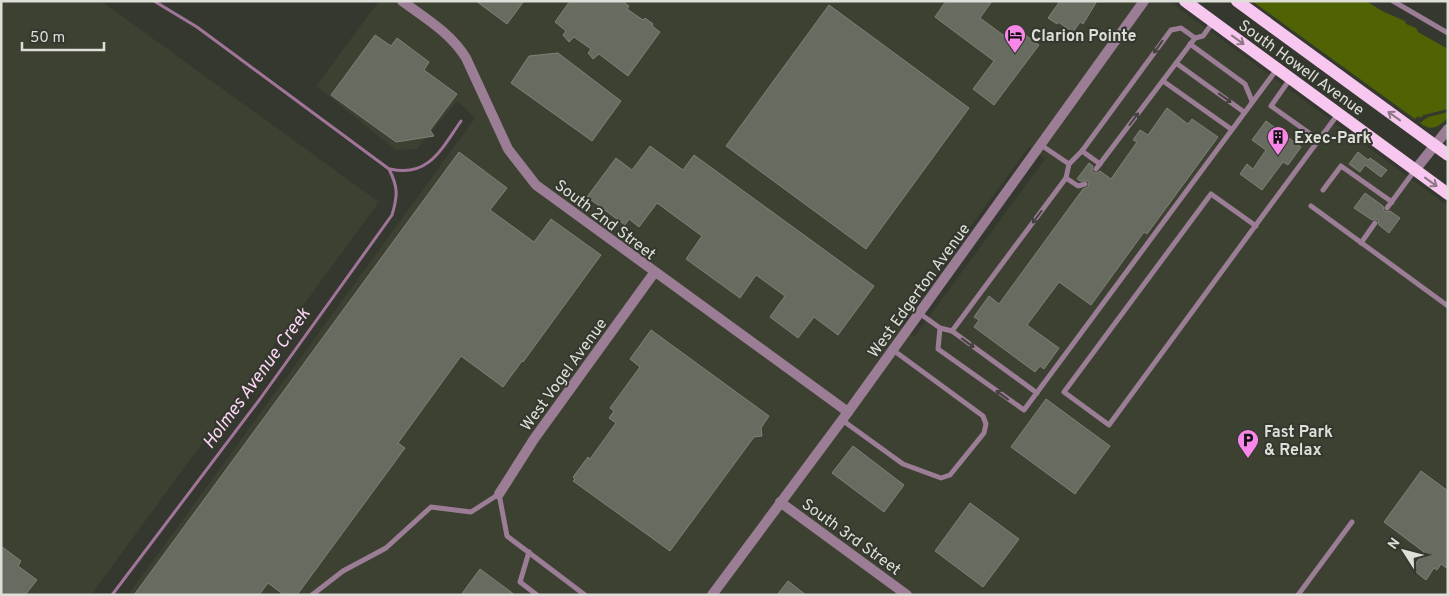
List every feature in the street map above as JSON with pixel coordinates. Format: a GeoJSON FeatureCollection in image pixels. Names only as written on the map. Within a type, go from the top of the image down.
{"type":"FeatureCollection","features":[{"type":"Feature","properties":{"kind":"main road","name":"South Howell Avenue"},"geometry":{"type":"LineString","coordinates":[[1185,1],[1448,194]]}},
{"type":"Feature","properties":{"kind":"main road","name":"South Howell Avenue"},"geometry":{"type":"LineString","coordinates":[[1236,1],[1448,155]]}},
{"type":"Feature","properties":{"kind":"street","name":"South 2nd Street"},"geometry":{"type":"LineString","coordinates":[[402,1],[446,34],[459,47],[466,58],[508,149],[536,186],[845,416]]}},
{"type":"Feature","properties":{"kind":"street","name":"West Edgerton Avenue"},"geometry":{"type":"LineString","coordinates":[[712,595],[920,313],[1144,1]]}},
{"type":"Feature","properties":{"kind":"street"},"geometry":{"type":"LineString","coordinates":[[1415,170],[1448,129]]}},
{"type":"Feature","properties":{"kind":"street","name":"West Vogel Avenue"},"geometry":{"type":"LineString","coordinates":[[499,494],[534,438],[654,273]]}},
{"type":"Feature","properties":{"kind":"street","name":"South 3rd Street"},"geometry":{"type":"LineString","coordinates":[[780,502],[907,595]]}},
{"type":"Feature","properties":{"kind":"lane"},"geometry":{"type":"LineString","coordinates":[[1393,1],[1448,33]]}},
{"type":"Feature","properties":{"kind":"lane"},"geometry":{"type":"LineString","coordinates":[[1082,151],[1098,166],[1190,44],[1195,38],[1203,36],[1213,22]]}},
{"type":"Feature","properties":{"kind":"lane"},"geometry":{"type":"LineString","coordinates":[[952,331],[1066,178],[1069,164],[1082,151],[1171,30],[1181,28],[1195,38]]}},
{"type":"Feature","properties":{"kind":"lane"},"geometry":{"type":"LineString","coordinates":[[1190,44],[1245,84],[1252,101]]}},
{"type":"Feature","properties":{"kind":"lane"},"geometry":{"type":"LineString","coordinates":[[1176,63],[1244,112]]}},
{"type":"Feature","properties":{"kind":"lane"},"geometry":{"type":"LineString","coordinates":[[940,328],[938,348],[1024,410],[1277,69]]}},
{"type":"Feature","properties":{"kind":"lane"},"geometry":{"type":"LineString","coordinates":[[1291,79],[1271,106],[1319,140]]}},
{"type":"Feature","properties":{"kind":"lane"},"geometry":{"type":"LineString","coordinates":[[1163,80],[1231,129]]}},
{"type":"Feature","properties":{"kind":"lane"},"geometry":{"type":"LineString","coordinates":[[1256,226],[1211,194],[1064,392],[1109,425],[1256,226],[1338,114]]}},
{"type":"Feature","properties":{"kind":"lane"},"geometry":{"type":"LineString","coordinates":[[1041,145],[1069,164]]}},
{"type":"Feature","properties":{"kind":"lane"},"geometry":{"type":"LineString","coordinates":[[1323,190],[1341,166],[1392,202]]}},
{"type":"Feature","properties":{"kind":"lane"},"geometry":{"type":"LineString","coordinates":[[1387,208],[1415,170]]}},
{"type":"Feature","properties":{"kind":"lane"},"geometry":{"type":"LineString","coordinates":[[1066,178],[1078,186],[1085,184]]}},
{"type":"Feature","properties":{"kind":"lane"},"geometry":{"type":"LineString","coordinates":[[1311,206],[1448,306]]}},
{"type":"Feature","properties":{"kind":"lane"},"geometry":{"type":"LineString","coordinates":[[1361,243],[1376,223]]}},
{"type":"Feature","properties":{"kind":"lane"},"geometry":{"type":"LineString","coordinates":[[920,313],[940,328],[952,331],[1037,393]]}},
{"type":"Feature","properties":{"kind":"lane"},"geometry":{"type":"LineString","coordinates":[[845,416],[903,464],[941,478],[950,475],[984,433],[986,424],[983,416],[893,350]]}},
{"type":"Feature","properties":{"kind":"lane"},"geometry":{"type":"LineString","coordinates":[[312,595],[343,571],[386,548],[431,507],[471,512],[499,494],[507,536],[585,595]]}},
{"type":"Feature","properties":{"kind":"lane"},"geometry":{"type":"LineString","coordinates":[[1298,595],[1352,522]]}},
{"type":"Feature","properties":{"kind":"lane"},"geometry":{"type":"LineString","coordinates":[[529,552],[520,582],[537,595]]}},
{"type":"Feature","properties":{"kind":"shaded area"},"geometry":{"type":"Polygon","coordinates":[[[1,1],[101,1],[379,202],[91,595],[1,595],[1,1]]]}},
{"type":"Feature","properties":{"kind":"shaded area"},"geometry":{"type":"Polygon","coordinates":[[[379,1],[1169,1],[1448,206],[1448,595],[128,595],[475,118],[457,101],[417,149],[396,150],[316,86],[379,1]],[[1029,147],[899,324],[914,337],[1045,159],[1029,147]]]}},
{"type":"Feature","properties":{"kind":"green space"},"geometry":{"type":"Polygon","coordinates":[[[1252,1],[1366,1],[1384,12],[1405,21],[1406,24],[1416,28],[1418,32],[1448,49],[1448,109],[1424,115],[1420,118],[1418,116],[1415,119],[1252,1]]]}},
{"type":"Feature","properties":{"kind":"green space"},"geometry":{"type":"Polygon","coordinates":[[[1448,112],[1448,118],[1435,127],[1431,128],[1420,123],[1428,117],[1448,112]]]}},
{"type":"Feature","properties":{"kind":"building"},"geometry":{"type":"Polygon","coordinates":[[[476,1],[524,1],[507,24],[476,1]]]}},
{"type":"Feature","properties":{"kind":"building"},"geometry":{"type":"Polygon","coordinates":[[[570,1],[622,1],[629,6],[627,9],[643,20],[645,18],[660,32],[628,76],[599,54],[593,59],[588,53],[591,49],[574,37],[569,42],[563,35],[566,31],[555,22],[570,1]]]}},
{"type":"Feature","properties":{"kind":"building","name":"Clarion Pointe"},"geometry":{"type":"Polygon","coordinates":[[[946,1],[992,1],[980,18],[1010,40],[1017,29],[1039,45],[994,105],[973,89],[994,61],[935,17],[946,1]]]}},
{"type":"Feature","properties":{"kind":"building"},"geometry":{"type":"Polygon","coordinates":[[[1060,1],[1097,1],[1083,24],[1080,22],[1073,32],[1048,18],[1060,1]]]}},
{"type":"Feature","properties":{"kind":"building"},"geometry":{"type":"Polygon","coordinates":[[[829,5],[969,108],[866,249],[726,146],[829,5]]]}},
{"type":"Feature","properties":{"kind":"building"},"geometry":{"type":"Polygon","coordinates":[[[375,35],[391,46],[397,38],[429,62],[424,70],[457,94],[430,130],[434,136],[396,142],[331,95],[375,35]]]}},
{"type":"Feature","properties":{"kind":"building"},"geometry":{"type":"Polygon","coordinates":[[[558,53],[621,101],[592,141],[511,83],[529,56],[558,53]]]}},
{"type":"Feature","properties":{"kind":"building"},"geometry":{"type":"Polygon","coordinates":[[[1167,108],[1188,124],[1192,119],[1218,137],[1147,234],[1144,232],[1091,305],[1059,282],[1027,325],[1059,348],[1044,369],[1040,366],[1035,372],[974,327],[979,320],[974,317],[989,296],[999,304],[1083,189],[1088,187],[1088,181],[1077,179],[1089,163],[1093,166],[1092,170],[1094,173],[1100,171],[1111,179],[1137,142],[1133,140],[1140,130],[1148,135],[1167,108]]]}},
{"type":"Feature","properties":{"kind":"building","name":"Exec-Park"},"geometry":{"type":"Polygon","coordinates":[[[1266,121],[1301,147],[1288,165],[1283,162],[1262,190],[1240,174],[1247,164],[1253,169],[1266,150],[1252,140],[1266,121]]]}},
{"type":"Feature","properties":{"kind":"building"},"geometry":{"type":"Polygon","coordinates":[[[650,146],[683,170],[694,155],[874,286],[838,335],[814,317],[798,338],[770,317],[785,296],[756,275],[740,298],[686,259],[702,236],[657,203],[639,227],[629,219],[625,225],[587,197],[616,158],[632,170],[650,146]]]}},
{"type":"Feature","properties":{"kind":"building"},"geometry":{"type":"Polygon","coordinates":[[[459,152],[507,188],[490,210],[534,242],[551,219],[601,255],[523,362],[503,387],[461,356],[398,443],[405,448],[297,595],[284,595],[268,583],[259,595],[134,595],[459,152]]]}},
{"type":"Feature","properties":{"kind":"building"},"geometry":{"type":"Polygon","coordinates":[[[1358,152],[1368,160],[1370,158],[1387,170],[1381,177],[1365,165],[1360,172],[1349,164],[1358,152]]]}},
{"type":"Feature","properties":{"kind":"building"},"geometry":{"type":"Polygon","coordinates":[[[1365,193],[1383,206],[1384,211],[1390,211],[1400,218],[1389,233],[1379,225],[1378,220],[1372,220],[1354,208],[1365,193]]]}},
{"type":"Feature","properties":{"kind":"building"},"geometry":{"type":"Polygon","coordinates":[[[651,330],[769,416],[761,428],[762,436],[754,437],[670,551],[573,481],[575,479],[573,477],[588,457],[590,459],[616,423],[609,418],[614,411],[610,408],[640,367],[630,359],[651,330]]]}},
{"type":"Feature","properties":{"kind":"building"},"geometry":{"type":"Polygon","coordinates":[[[1046,399],[1110,446],[1075,494],[1011,447],[1046,399]]]}},
{"type":"Feature","properties":{"kind":"building"},"geometry":{"type":"Polygon","coordinates":[[[853,446],[904,485],[884,512],[832,473],[853,446]]]}},
{"type":"Feature","properties":{"kind":"building"},"geometry":{"type":"Polygon","coordinates":[[[1421,471],[1448,491],[1448,569],[1441,564],[1437,570],[1434,568],[1426,580],[1412,569],[1424,552],[1384,522],[1421,471]]]}},
{"type":"Feature","properties":{"kind":"building"},"geometry":{"type":"Polygon","coordinates":[[[970,503],[1019,539],[983,587],[935,551],[970,503]]]}},
{"type":"Feature","properties":{"kind":"building"},"geometry":{"type":"Polygon","coordinates":[[[1,546],[21,561],[18,566],[37,580],[25,595],[1,595],[1,546]]]}},
{"type":"Feature","properties":{"kind":"building"},"geometry":{"type":"Polygon","coordinates":[[[480,569],[515,595],[461,595],[480,569]]]}},
{"type":"Feature","properties":{"kind":"building"},"geometry":{"type":"Polygon","coordinates":[[[788,581],[806,595],[777,595],[788,581]]]}},
{"type":"Feature","properties":{"kind":"waterway","name":"Holmes Avenue Creek"},"geometry":{"type":"LineString","coordinates":[[112,595],[260,399],[392,215],[396,196],[394,181],[389,169],[197,27],[154,1]]}},
{"type":"Feature","properties":{"kind":"waterway","name":"Holmes Avenue Creek"},"geometry":{"type":"LineString","coordinates":[[390,169],[403,171],[425,165],[440,150],[461,121]]}},
{"type":"Feature","properties":{"kind":"place","name":"Clarion Pointe"},"geometry":{"type":"Point","coordinates":[1015,54]}},
{"type":"Feature","properties":{"kind":"place","name":"Exec-Park"},"geometry":{"type":"Point","coordinates":[1278,156]}},
{"type":"Feature","properties":{"kind":"place","name":"Fast Park & Relax"},"geometry":{"type":"Point","coordinates":[1248,459]}}]}
